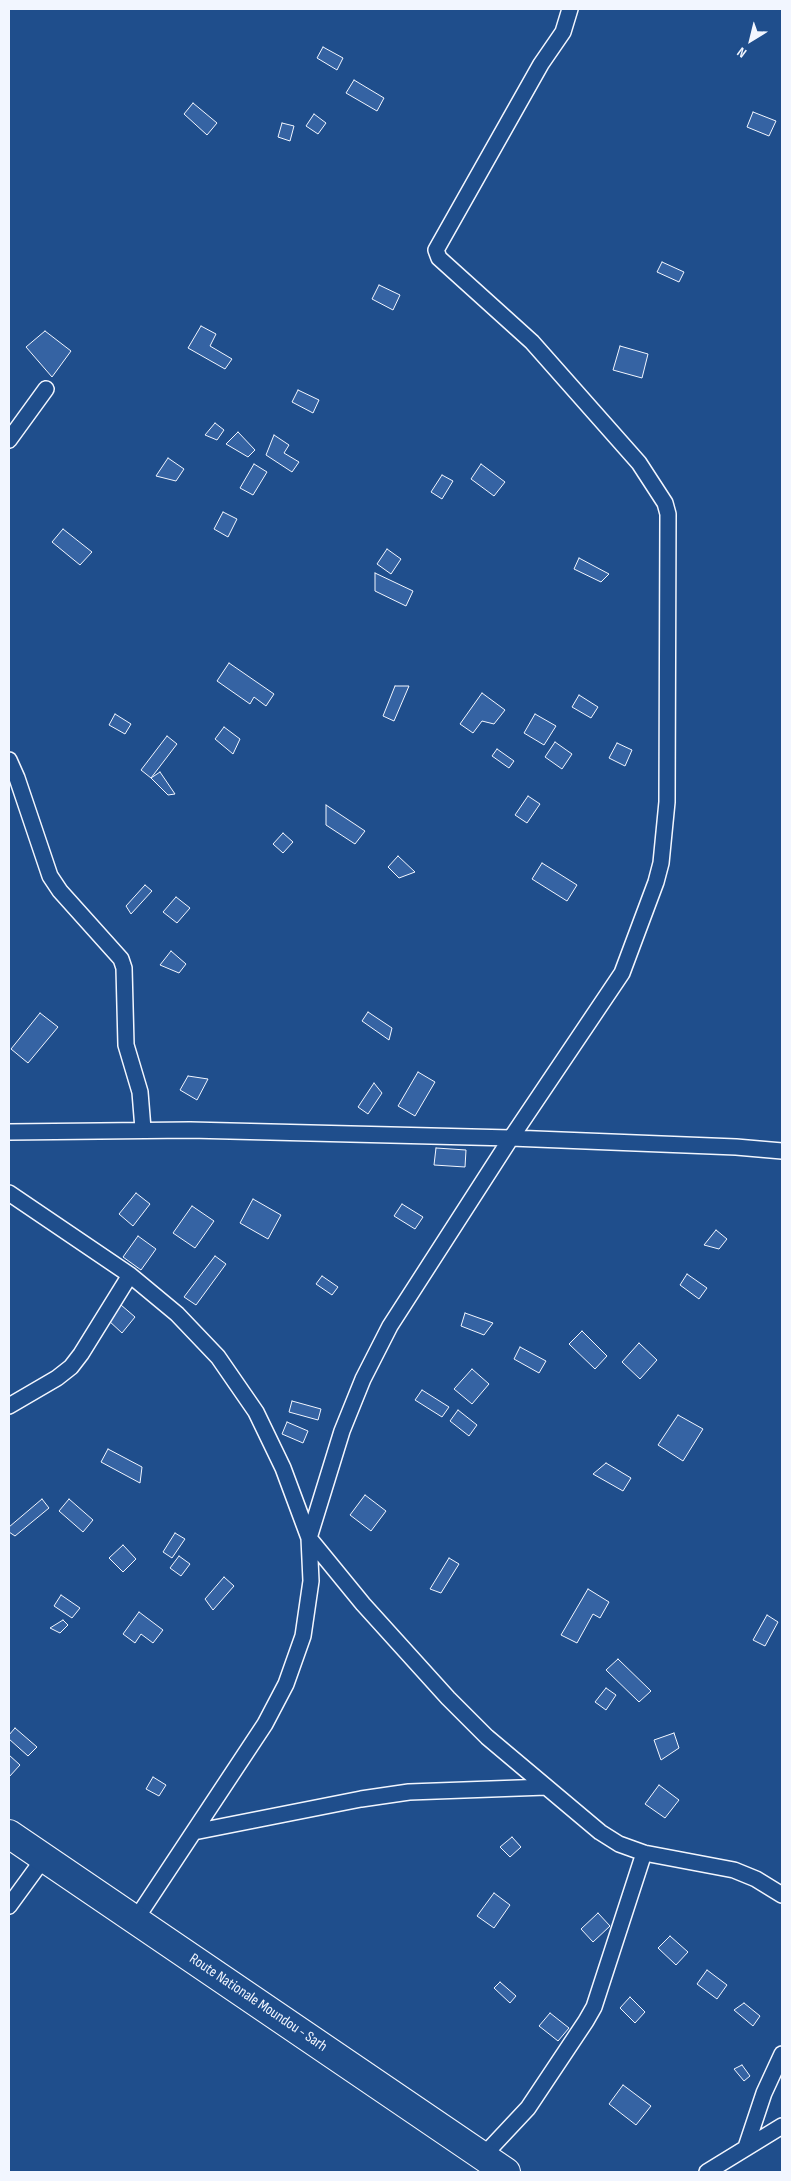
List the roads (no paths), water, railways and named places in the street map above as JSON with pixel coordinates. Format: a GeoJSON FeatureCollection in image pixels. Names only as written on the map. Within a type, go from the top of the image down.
{"type":"FeatureCollection","features":[{"type":"Feature","properties":{"kind":"highway","name":"Route Nationale Moundou - Sarh"},"geometry":{"type":"LineString","coordinates":[[9,1834],[506,2172]]}},
{"type":"Feature","properties":{"kind":"street"},"geometry":{"type":"LineString","coordinates":[[309,1538],[342,1432],[362,1379],[390,1326],[511,1138],[622,973],[656,882],[661,863],[666,820],[668,514],[665,503],[639,463],[532,342],[440,258],[436,250],[540,64],[563,32],[570,9]]}},
{"type":"Feature","properties":{"kind":"street"},"geometry":{"type":"LineString","coordinates":[[9,440],[46,389]]}},
{"type":"Feature","properties":{"kind":"street"},"geometry":{"type":"LineString","coordinates":[[9,760],[17,778],[50,876],[60,891],[121,959],[124,968],[126,1045],[140,1092],[143,1129]]}},
{"type":"Feature","properties":{"kind":"street"},"geometry":{"type":"LineString","coordinates":[[9,1132],[143,1129],[511,1138],[736,1147],[782,1151]]}},
{"type":"Feature","properties":{"kind":"street"},"geometry":{"type":"LineString","coordinates":[[9,1193],[130,1275],[177,1314],[218,1358],[256,1412],[283,1468],[309,1538],[311,1581],[303,1636],[286,1684],[265,1724],[136,1919]]}},
{"type":"Feature","properties":{"kind":"street"},"geometry":{"type":"LineString","coordinates":[[9,1406],[57,1378],[71,1367],[130,1275]]}},
{"type":"Feature","properties":{"kind":"street"},"geometry":{"type":"LineString","coordinates":[[309,1538],[363,1604],[448,1698],[487,1737],[600,1832],[619,1844],[644,1853],[734,1870],[756,1879],[782,1895]]}},
{"type":"Feature","properties":{"kind":"street"},"geometry":{"type":"LineString","coordinates":[[194,1832],[360,1799],[409,1792],[546,1787]]}},
{"type":"Feature","properties":{"kind":"street"},"geometry":{"type":"LineString","coordinates":[[483,2156],[528,2108],[586,2022],[594,2007],[644,1853]]}},
{"type":"Feature","properties":{"kind":"street"},"geometry":{"type":"LineString","coordinates":[[9,1906],[44,1858]]}},
{"type":"Feature","properties":{"kind":"street"},"geometry":{"type":"LineString","coordinates":[[746,2147],[764,2093],[782,2054]]}},
{"type":"Feature","properties":{"kind":"street"},"geometry":{"type":"LineString","coordinates":[[707,2172],[782,2126]]}}]}
